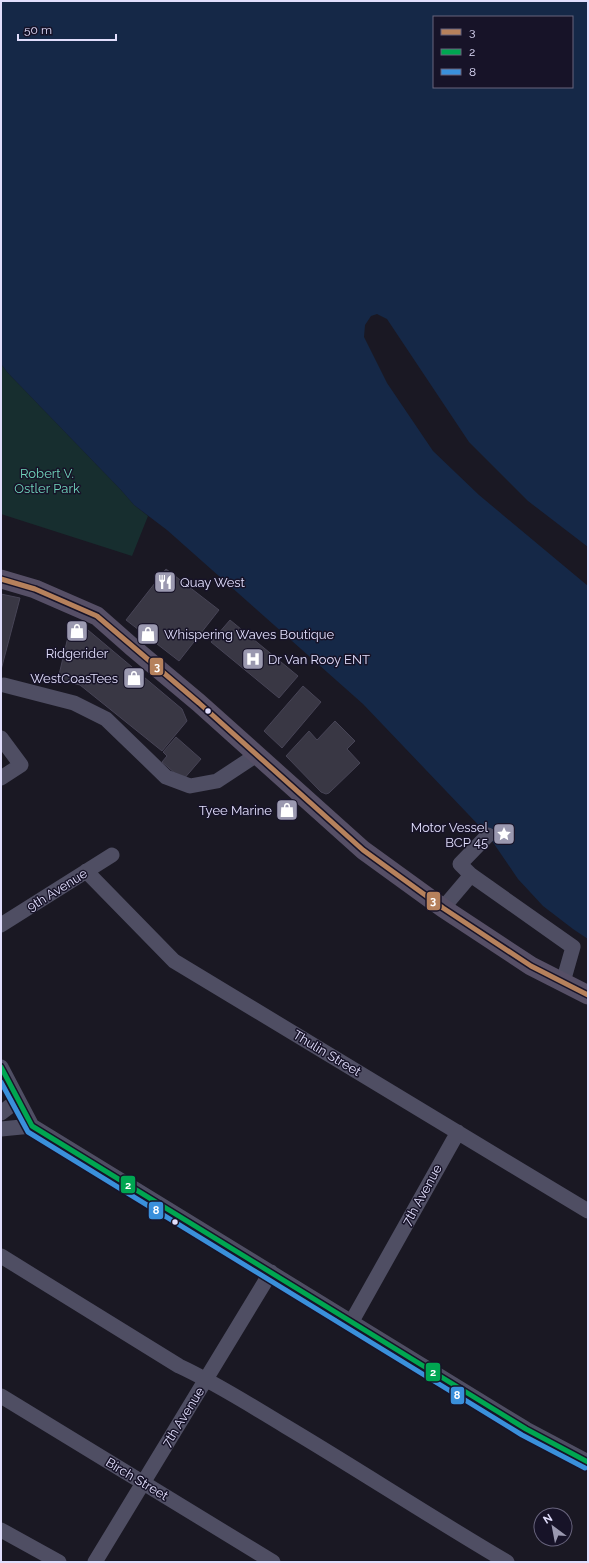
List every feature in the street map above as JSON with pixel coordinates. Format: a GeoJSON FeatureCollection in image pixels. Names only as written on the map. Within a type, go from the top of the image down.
{"type":"FeatureCollection","features":[{"type":"Feature","properties":{"kind":"main road"},"geometry":{"type":"LineString","coordinates":[[1,578],[34,589],[97,616],[199,702],[363,850],[444,908],[531,966],[588,995]]}},
{"type":"Feature","properties":{"kind":"street"},"geometry":{"type":"LineString","coordinates":[[4,685],[74,703],[106,719],[166,777],[190,786],[217,781],[258,754]]}},
{"type":"Feature","properties":{"kind":"street"},"geometry":{"type":"LineString","coordinates":[[1,738],[21,765],[1,778]]}},
{"type":"Feature","properties":{"kind":"street"},"geometry":{"type":"LineString","coordinates":[[488,835],[460,864],[471,875],[574,947],[563,982]]}},
{"type":"Feature","properties":{"kind":"street","name":"9th Avenue"},"geometry":{"type":"LineString","coordinates":[[1,925],[112,855]]}},
{"type":"Feature","properties":{"kind":"street","name":"Thulin Street"},"geometry":{"type":"LineString","coordinates":[[86,871],[174,961],[588,1211]]}},
{"type":"Feature","properties":{"kind":"street"},"geometry":{"type":"LineString","coordinates":[[444,908],[471,875]]}},
{"type":"Feature","properties":{"kind":"street"},"geometry":{"type":"LineString","coordinates":[[1,1068],[32,1126],[526,1429],[588,1462]]}},
{"type":"Feature","properties":{"kind":"street"},"geometry":{"type":"LineString","coordinates":[[1,1113],[18,1100]]}},
{"type":"Feature","properties":{"kind":"street"},"geometry":{"type":"LineString","coordinates":[[1,1129],[32,1126]]}},
{"type":"Feature","properties":{"kind":"street","name":"7th Avenue"},"geometry":{"type":"LineString","coordinates":[[352,1321],[458,1132]]}},
{"type":"Feature","properties":{"kind":"street"},"geometry":{"type":"LineString","coordinates":[[1,1256],[179,1366],[207,1379],[319,1446],[460,1535],[507,1562]]}},
{"type":"Feature","properties":{"kind":"street","name":"7th Avenue"},"geometry":{"type":"LineString","coordinates":[[95,1562],[271,1272]]}},
{"type":"Feature","properties":{"kind":"street","name":"Birch Street"},"geometry":{"type":"LineString","coordinates":[[1,1396],[273,1562]]}},
{"type":"Feature","properties":{"kind":"street"},"geometry":{"type":"LineString","coordinates":[[1,1530],[59,1562]]}},
{"type":"Feature","properties":{"kind":"green space","name":"Robert V. Ostler Park"},"geometry":{"type":"Polygon","coordinates":[[[1,364],[134,505],[148,516],[132,556],[1,514],[1,364]]]}},
{"type":"Feature","properties":{"kind":"water"},"geometry":{"type":"Polygon","coordinates":[[[1,1],[588,1],[588,547],[528,501],[469,442],[387,319],[377,314],[371,316],[365,325],[364,337],[387,383],[433,451],[479,495],[588,586],[588,939],[543,906],[518,879],[488,835],[363,704],[167,530],[134,505],[1,364],[1,1]]]}},
{"type":"Feature","properties":{"kind":"building"},"geometry":{"type":"Polygon","coordinates":[[[166,569],[219,610],[179,661],[126,620],[166,569]]]}},
{"type":"Feature","properties":{"kind":"building"},"geometry":{"type":"Polygon","coordinates":[[[1,594],[20,598],[1,670],[1,594]]]}},
{"type":"Feature","properties":{"kind":"building"},"geometry":{"type":"Polygon","coordinates":[[[230,620],[298,676],[279,698],[211,642],[230,620]]]}},
{"type":"Feature","properties":{"kind":"building"},"geometry":{"type":"Polygon","coordinates":[[[71,624],[88,630],[182,709],[187,721],[162,751],[80,685],[58,679],[71,624]]]}},
{"type":"Feature","properties":{"kind":"building"},"geometry":{"type":"Polygon","coordinates":[[[303,686],[321,702],[282,748],[264,731],[303,686]]]}},
{"type":"Feature","properties":{"kind":"building"},"geometry":{"type":"Polygon","coordinates":[[[335,721],[355,741],[347,749],[360,763],[329,793],[326,794],[321,792],[286,756],[309,731],[317,740],[335,721]]]}},
{"type":"Feature","properties":{"kind":"building"},"geometry":{"type":"Polygon","coordinates":[[[176,737],[201,759],[183,780],[162,762],[167,756],[163,752],[176,737]]]}},
{"type":"Feature","properties":{"kind":"transit line","name":"3"},"geometry":{"type":"LineString","coordinates":[[1,579],[35,589],[97,616],[199,703],[363,850],[443,908],[531,966],[588,995]]}},
{"type":"Feature","properties":{"kind":"transit line","name":"2"},"geometry":{"type":"LineString","coordinates":[[1,1067],[32,1126],[526,1429],[588,1462]]}},
{"type":"Feature","properties":{"kind":"transit line","name":"8"},"geometry":{"type":"LineString","coordinates":[[1,1082],[28,1132],[522,1435],[585,1468]]}},
{"type":"Feature","properties":{"kind":"place","name":"Quay West"},"geometry":{"type":"Point","coordinates":[165,582]}},
{"type":"Feature","properties":{"kind":"place","name":"Ridgerider"},"geometry":{"type":"Point","coordinates":[77,631]}},
{"type":"Feature","properties":{"kind":"place","name":"Whispering Waves Boutique"},"geometry":{"type":"Point","coordinates":[148,634]}},
{"type":"Feature","properties":{"kind":"place","name":"Dr Van Rooy ENT"},"geometry":{"type":"Point","coordinates":[253,659]}},
{"type":"Feature","properties":{"kind":"place","name":"WestCoasTees"},"geometry":{"type":"Point","coordinates":[134,678]}},
{"type":"Feature","properties":{"kind":"place","name":"Tyee Marine"},"geometry":{"type":"Point","coordinates":[287,810]}},
{"type":"Feature","properties":{"kind":"place","name":"Motor Vessel BCP 45"},"geometry":{"type":"Point","coordinates":[504,834]}}]}
